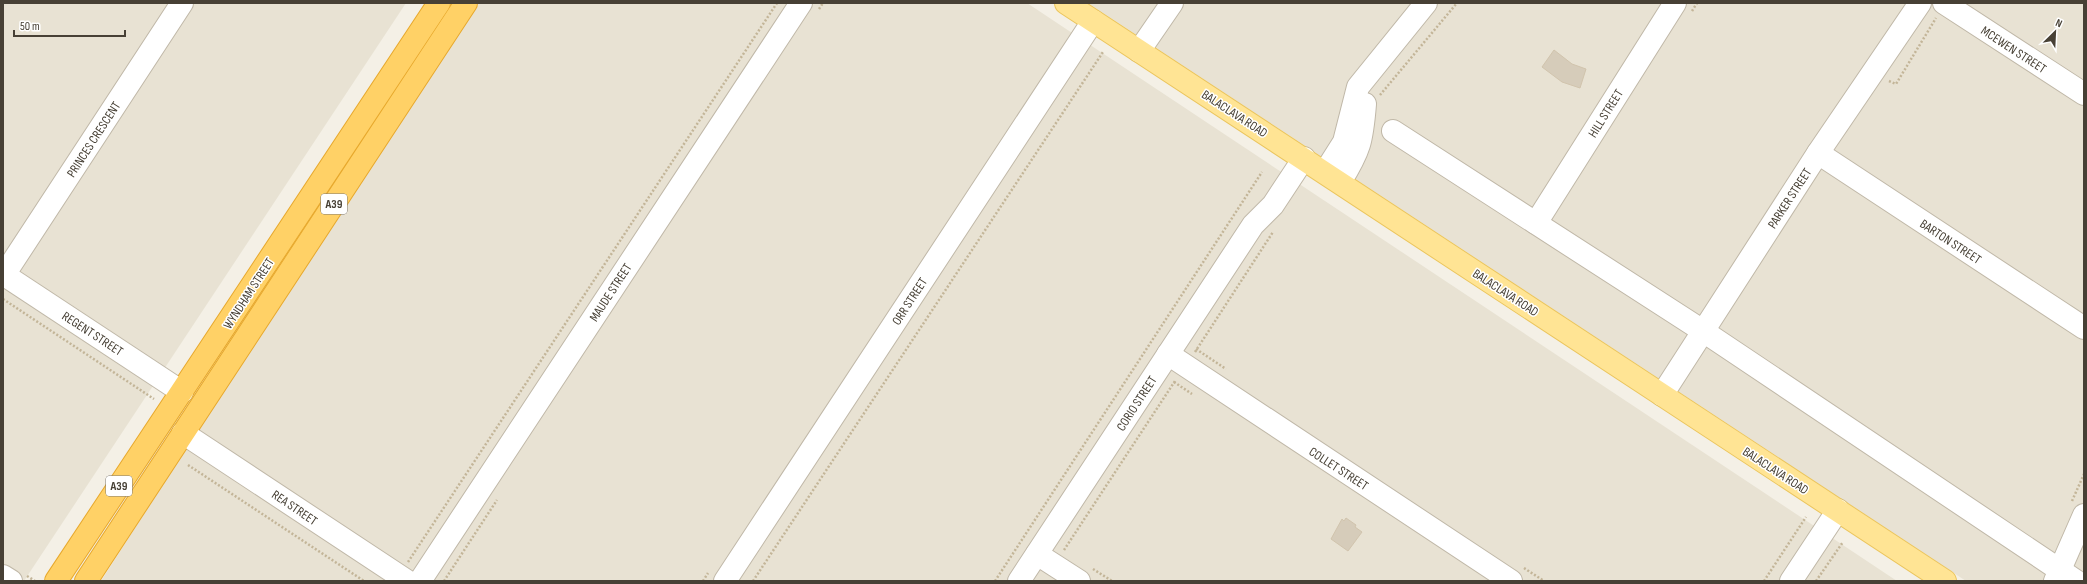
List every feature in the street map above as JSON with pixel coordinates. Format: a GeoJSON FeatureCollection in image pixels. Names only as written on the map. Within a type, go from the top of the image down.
{"type":"FeatureCollection","features":[{"type":"Feature","properties":{"kind":"highway","name":"WYNDHAM STREET"},"geometry":{"type":"LineString","coordinates":[[56,581],[439,3]]}},
{"type":"Feature","properties":{"kind":"highway","name":"WYNDHAM STREET"},"geometry":{"type":"LineString","coordinates":[[86,581],[466,3]]}},
{"type":"Feature","properties":{"kind":"highway"},"geometry":{"type":"LineString","coordinates":[[182,392],[201,405]]}},
{"type":"Feature","properties":{"kind":"highway"},"geometry":{"type":"LineString","coordinates":[[163,420],[183,433]]}},
{"type":"Feature","properties":{"kind":"main road","name":"BALACLAVA ROAD"},"geometry":{"type":"LineString","coordinates":[[1066,3],[1298,154],[1945,581]]}},
{"type":"Feature","properties":{"kind":"street","name":"PRINCES CRESCENT"},"geometry":{"type":"LineString","coordinates":[[4,274],[182,3]]}},
{"type":"Feature","properties":{"kind":"street","name":"MAUDE STREET"},"geometry":{"type":"LineString","coordinates":[[420,581],[801,3]]}},
{"type":"Feature","properties":{"kind":"street"},"geometry":{"type":"LineString","coordinates":[[1139,51],[1172,3]]}},
{"type":"Feature","properties":{"kind":"street"},"geometry":{"type":"LineString","coordinates":[[1332,177],[1344,142],[1358,87],[1426,3]]}},
{"type":"Feature","properties":{"kind":"street","name":"HILL STREET"},"geometry":{"type":"LineString","coordinates":[[1536,223],[1675,3]]}},
{"type":"Feature","properties":{"kind":"street","name":"PARKER STREET"},"geometry":{"type":"LineString","coordinates":[[1662,395],[1818,153],[1920,3]]}},
{"type":"Feature","properties":{"kind":"street","name":"MCEWEN STREET"},"geometry":{"type":"LineString","coordinates":[[1944,3],[2084,94]]}},
{"type":"Feature","properties":{"kind":"street","name":"ORR STREET"},"geometry":{"type":"LineString","coordinates":[[725,581],[1093,21]]}},
{"type":"Feature","properties":{"kind":"street"},"geometry":{"type":"LineString","coordinates":[[1393,131],[1703,331],[2064,578],[2084,515]]}},
{"type":"Feature","properties":{"kind":"street","name":"BARTON STREET"},"geometry":{"type":"LineString","coordinates":[[1818,153],[2084,328]]}},
{"type":"Feature","properties":{"kind":"street","name":"CORIO STREET"},"geometry":{"type":"LineString","coordinates":[[1019,581],[1046,559],[1177,360],[1253,225],[1273,205],[1298,154]]}},
{"type":"Feature","properties":{"kind":"street","name":"REGENT STREET"},"geometry":{"type":"LineString","coordinates":[[4,274],[182,392]]}},
{"type":"Feature","properties":{"kind":"street","name":"COLLET STREET"},"geometry":{"type":"LineString","coordinates":[[1177,360],[1511,581]]}},
{"type":"Feature","properties":{"kind":"street","name":"REA STREET"},"geometry":{"type":"LineString","coordinates":[[183,433],[403,578]]}},
{"type":"Feature","properties":{"kind":"street"},"geometry":{"type":"LineString","coordinates":[[1790,581],[1838,510]]}},
{"type":"Feature","properties":{"kind":"street"},"geometry":{"type":"LineString","coordinates":[[1046,559],[1079,581]]}},
{"type":"Feature","properties":{"kind":"street"},"geometry":{"type":"LineString","coordinates":[[3,576],[11,581]]}},
{"type":"Feature","properties":{"kind":"path"},"geometry":{"type":"LineString","coordinates":[[403,578],[777,3]]}},
{"type":"Feature","properties":{"kind":"path"},"geometry":{"type":"LineString","coordinates":[[1380,95],[1456,3]]}},
{"type":"Feature","properties":{"kind":"path"},"geometry":{"type":"LineString","coordinates":[[753,581],[1103,52]]}},
{"type":"Feature","properties":{"kind":"path"},"geometry":{"type":"LineString","coordinates":[[995,581],[1262,172]]}},
{"type":"Feature","properties":{"kind":"path"},"geometry":{"type":"LineString","coordinates":[[1046,559],[1177,360],[1275,230]]}},
{"type":"Feature","properties":{"kind":"path"},"geometry":{"type":"LineString","coordinates":[[3,300],[155,400]]}},
{"type":"Feature","properties":{"kind":"path"},"geometry":{"type":"LineString","coordinates":[[188,465],[364,581]]}},
{"type":"Feature","properties":{"kind":"path"},"geometry":{"type":"LineString","coordinates":[[1764,581],[1806,517]]}},
{"type":"Feature","properties":{"kind":"path"},"geometry":{"type":"LineString","coordinates":[[1816,581],[1842,542]]}},
{"type":"Feature","properties":{"kind":"shaded area"},"geometry":{"type":"Polygon","coordinates":[[[3,3],[406,3],[24,581],[3,581],[3,3]]]}},
{"type":"Feature","properties":{"kind":"shaded area"},"geometry":{"type":"Polygon","coordinates":[[[472,3],[1027,3],[1897,581],[101,581],[472,3]]]}},
{"type":"Feature","properties":{"kind":"shaded area"},"geometry":{"type":"Polygon","coordinates":[[[1088,3],[2084,3],[2084,581],[1966,581],[1088,3]]]}},
{"type":"Feature","properties":{"kind":"building"},"geometry":{"type":"Polygon","coordinates":[[[1554,50],[1572,64],[1586,69],[1580,88],[1562,82],[1542,67],[1554,50]]]}},
{"type":"Feature","properties":{"kind":"building"},"geometry":{"type":"Polygon","coordinates":[[[1346,518],[1356,525],[1355,527],[1362,532],[1348,551],[1331,539],[1342,519],[1344,521],[1346,518]]]}}]}
